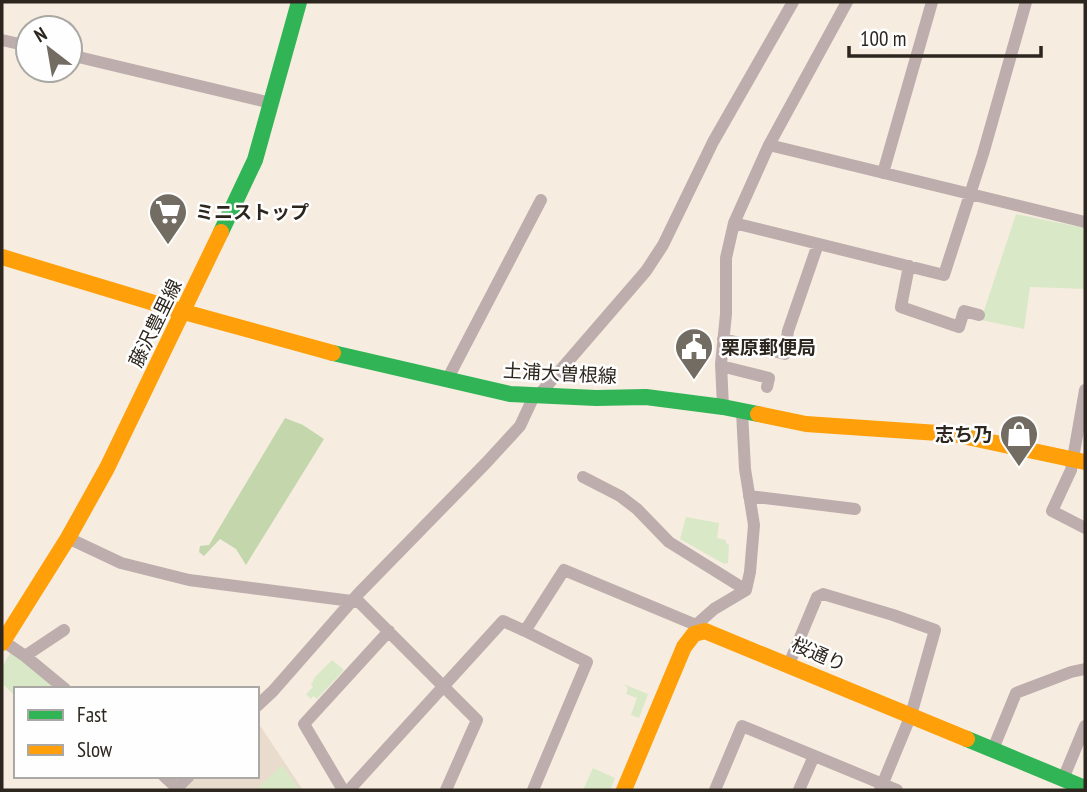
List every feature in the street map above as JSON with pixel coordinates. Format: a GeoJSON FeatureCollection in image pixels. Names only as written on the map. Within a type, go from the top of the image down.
{"type":"FeatureCollection","features":[{"type":"Feature","properties":{"kind":"main road","name":"藤沢豊里線"},"geometry":{"type":"LineString","coordinates":[[3,642],[68,538],[107,468],[255,160],[299,2]]}},
{"type":"Feature","properties":{"kind":"main road","name":"土浦大曽根線"},"geometry":{"type":"LineString","coordinates":[[2,257],[339,355],[510,394],[596,398],[646,397],[723,407],[806,424],[953,434],[1079,460]]}},
{"type":"Feature","properties":{"kind":"main road","name":"桜通り"},"geometry":{"type":"LineString","coordinates":[[698,628],[1085,788]]}},
{"type":"Feature","properties":{"kind":"main road"},"geometry":{"type":"LineString","coordinates":[[624,790],[684,647],[698,628]]}},
{"type":"Feature","properties":{"kind":"street"},"geometry":{"type":"LineString","coordinates":[[259,703],[273,691],[353,600],[520,426],[536,396],[646,271],[663,245],[713,142],[793,2]]}},
{"type":"Feature","properties":{"kind":"street"},"geometry":{"type":"LineString","coordinates":[[723,407],[721,366],[726,314],[726,258],[734,223],[769,145],[847,2]]}},
{"type":"Feature","properties":{"kind":"street"},"geometry":{"type":"LineString","coordinates":[[883,173],[932,2]]}},
{"type":"Feature","properties":{"kind":"street"},"geometry":{"type":"LineString","coordinates":[[734,223],[944,275],[971,195],[1026,2]]}},
{"type":"Feature","properties":{"kind":"street"},"geometry":{"type":"LineString","coordinates":[[84,58],[271,103]]}},
{"type":"Feature","properties":{"kind":"street"},"geometry":{"type":"LineString","coordinates":[[769,145],[1085,222]]}},
{"type":"Feature","properties":{"kind":"street"},"geometry":{"type":"LineString","coordinates":[[447,380],[541,200]]}},
{"type":"Feature","properties":{"kind":"street"},"geometry":{"type":"LineString","coordinates":[[723,339],[785,354],[788,331],[818,244]]}},
{"type":"Feature","properties":{"kind":"street"},"geometry":{"type":"LineString","coordinates":[[909,266],[901,307],[959,327],[964,311],[979,315]]}},
{"type":"Feature","properties":{"kind":"street"},"geometry":{"type":"LineString","coordinates":[[721,366],[769,378],[767,387]]}},
{"type":"Feature","properties":{"kind":"street"},"geometry":{"type":"LineString","coordinates":[[1085,390],[1079,460],[1071,470],[1052,511],[1085,528]]}},
{"type":"Feature","properties":{"kind":"street"},"geometry":{"type":"LineString","coordinates":[[525,631],[564,570],[698,628],[715,609],[746,590],[754,525],[745,469],[742,412]]}},
{"type":"Feature","properties":{"kind":"street"},"geometry":{"type":"LineString","coordinates":[[583,477],[620,496],[637,509],[669,542],[746,590]]}},
{"type":"Feature","properties":{"kind":"street"},"geometry":{"type":"LineString","coordinates":[[749,496],[855,509]]}},
{"type":"Feature","properties":{"kind":"street"},"geometry":{"type":"LineString","coordinates":[[68,538],[121,562],[189,580],[359,602],[477,720],[446,790]]}},
{"type":"Feature","properties":{"kind":"street"},"geometry":{"type":"LineString","coordinates":[[789,664],[817,597],[823,594],[935,630],[911,715],[881,787]]}},
{"type":"Feature","properties":{"kind":"street"},"geometry":{"type":"LineString","coordinates":[[349,790],[503,621],[587,662],[533,790]]}},
{"type":"Feature","properties":{"kind":"street"},"geometry":{"type":"LineString","coordinates":[[25,656],[64,630]]}},
{"type":"Feature","properties":{"kind":"street"},"geometry":{"type":"LineString","coordinates":[[343,790],[304,724],[388,631]]}},
{"type":"Feature","properties":{"kind":"street"},"geometry":{"type":"LineString","coordinates":[[3,642],[63,687]]}},
{"type":"Feature","properties":{"kind":"street"},"geometry":{"type":"LineString","coordinates":[[993,749],[1016,694],[1085,669]]}},
{"type":"Feature","properties":{"kind":"street"},"geometry":{"type":"LineString","coordinates":[[715,790],[742,726],[814,755],[881,787],[897,790]]}},
{"type":"Feature","properties":{"kind":"street"},"geometry":{"type":"LineString","coordinates":[[1063,779],[1085,726]]}},
{"type":"Feature","properties":{"kind":"street"},"geometry":{"type":"LineString","coordinates":[[799,790],[814,755]]}},
{"type":"Feature","properties":{"kind":"shaded area"},"geometry":{"type":"Polygon","coordinates":[[[259,724],[303,790],[182,790],[193,778],[259,778],[259,724]]]}},
{"type":"Feature","properties":{"kind":"green space"},"geometry":{"type":"Polygon","coordinates":[[[1016,214],[1085,228],[1085,289],[1030,287],[1024,329],[981,320],[1016,214]]]}},
{"type":"Feature","properties":{"kind":"green space"},"geometry":{"type":"Polygon","coordinates":[[[285,418],[303,425],[324,439],[246,565],[236,549],[220,539],[204,556],[199,552],[200,546],[209,545],[285,418]]]}},
{"type":"Feature","properties":{"kind":"green space"},"geometry":{"type":"Polygon","coordinates":[[[686,517],[719,523],[717,538],[726,540],[729,545],[728,563],[724,564],[680,539],[686,517]]]}},
{"type":"Feature","properties":{"kind":"green space"},"geometry":{"type":"Polygon","coordinates":[[[11,652],[55,687],[14,687],[14,695],[2,683],[2,667],[11,652]]]}},
{"type":"Feature","properties":{"kind":"green space"},"geometry":{"type":"Polygon","coordinates":[[[332,660],[344,670],[317,699],[313,696],[311,699],[306,694],[313,687],[311,685],[315,677],[332,660]]]}},
{"type":"Feature","properties":{"kind":"green space"},"geometry":{"type":"Polygon","coordinates":[[[623,684],[648,694],[639,718],[631,715],[637,698],[626,694],[628,688],[623,684]]]}},
{"type":"Feature","properties":{"kind":"green space"},"geometry":{"type":"Polygon","coordinates":[[[282,765],[300,790],[256,790],[282,765]]]}},
{"type":"Feature","properties":{"kind":"green space"},"geometry":{"type":"Polygon","coordinates":[[[593,768],[615,778],[610,790],[583,790],[593,768]]]}},
{"type":"Feature","properties":{"kind":"traffic: fast"},"geometry":{"type":"LineString","coordinates":[[221,232],[255,160],[299,2]]}},
{"type":"Feature","properties":{"kind":"traffic: fast"},"geometry":{"type":"LineString","coordinates":[[333,353],[510,394],[596,398],[646,397],[758,414]]}},
{"type":"Feature","properties":{"kind":"traffic: fast"},"geometry":{"type":"LineString","coordinates":[[967,739],[1085,788]]}},
{"type":"Feature","properties":{"kind":"traffic: slow"},"geometry":{"type":"LineString","coordinates":[[2,643],[68,538],[107,468],[221,232]]}},
{"type":"Feature","properties":{"kind":"traffic: slow"},"geometry":{"type":"LineString","coordinates":[[2,257],[184,312],[333,353]]}},
{"type":"Feature","properties":{"kind":"traffic: slow"},"geometry":{"type":"LineString","coordinates":[[758,414],[806,424],[953,434],[1085,462]]}},
{"type":"Feature","properties":{"kind":"traffic: slow"},"geometry":{"type":"LineString","coordinates":[[624,790],[684,647],[694,634],[705,631],[967,739]]}},
{"type":"Feature","properties":{"kind":"place","name":"ミニストップ"},"geometry":{"type":"Point","coordinates":[168,246]}},
{"type":"Feature","properties":{"kind":"place","name":"栗原郵便局"},"geometry":{"type":"Point","coordinates":[694,381]}},
{"type":"Feature","properties":{"kind":"place","name":"志ち乃"},"geometry":{"type":"Point","coordinates":[1019,468]}}]}
